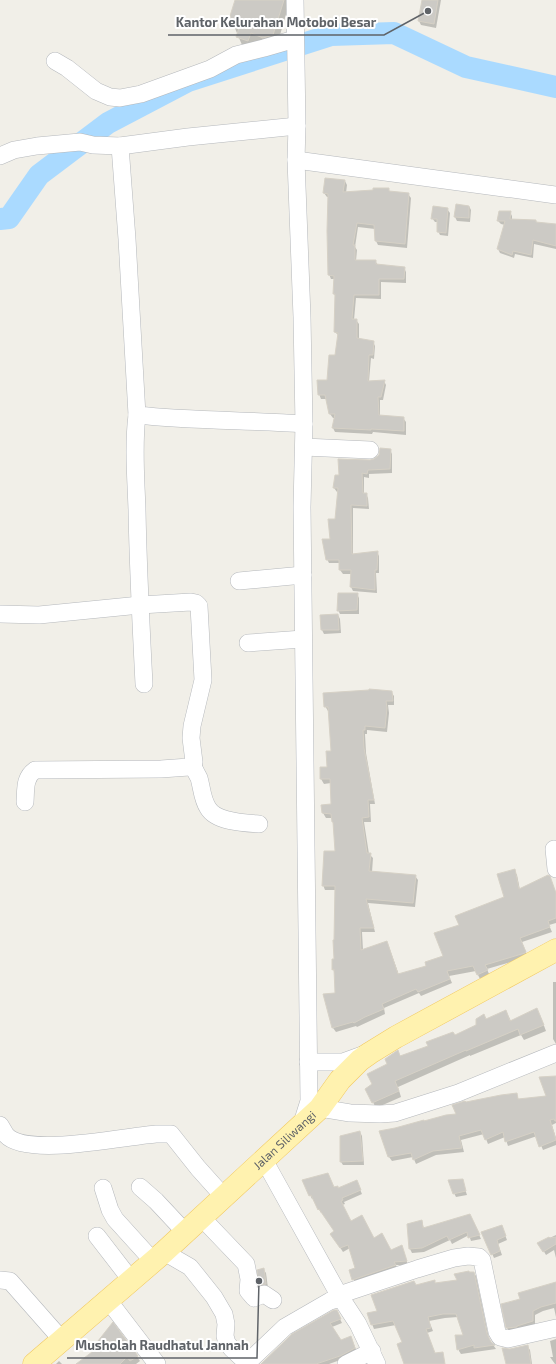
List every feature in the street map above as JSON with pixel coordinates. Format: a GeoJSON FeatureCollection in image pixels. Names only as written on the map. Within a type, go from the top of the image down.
{"type":"FeatureCollection","features":[{"type":"Feature","properties":{"kind":"main road","name":"Jalan Siliwangi"},"geometry":{"type":"LineString","coordinates":[[34,1364],[202,1218],[320,1108],[340,1080],[355,1064],[396,1037],[556,950]]}},
{"type":"Feature","properties":{"kind":"street"},"geometry":{"type":"LineString","coordinates":[[295,0],[297,126],[296,160],[302,317],[304,424],[302,507],[309,1101],[301,1125]]}},
{"type":"Feature","properties":{"kind":"street"},"geometry":{"type":"LineString","coordinates":[[55,61],[67,68],[96,91],[110,97],[120,98],[141,94],[210,69],[236,55],[264,48],[295,45]]}},
{"type":"Feature","properties":{"kind":"street"},"geometry":{"type":"LineString","coordinates":[[0,156],[26,147],[86,144],[120,146],[188,137],[297,126]]}},
{"type":"Feature","properties":{"kind":"street"},"geometry":{"type":"LineString","coordinates":[[120,146],[137,416],[135,431],[144,684]]}},
{"type":"Feature","properties":{"kind":"street"},"geometry":{"type":"LineString","coordinates":[[296,160],[556,195]]}},
{"type":"Feature","properties":{"kind":"street"},"geometry":{"type":"LineString","coordinates":[[137,416],[304,424]]}},
{"type":"Feature","properties":{"kind":"street"},"geometry":{"type":"LineString","coordinates":[[304,447],[370,450]]}},
{"type":"Feature","properties":{"kind":"street"},"geometry":{"type":"LineString","coordinates":[[239,581],[304,575]]}},
{"type":"Feature","properties":{"kind":"street"},"geometry":{"type":"LineString","coordinates":[[0,614],[39,615],[140,605],[191,602],[196,603],[199,606],[203,680],[192,726],[191,738],[194,762],[189,767],[161,769],[36,770],[30,774],[27,782],[26,802]]}},
{"type":"Feature","properties":{"kind":"street"},"geometry":{"type":"LineString","coordinates":[[248,643],[303,639]]}},
{"type":"Feature","properties":{"kind":"street"},"geometry":{"type":"LineString","coordinates":[[192,764],[198,777],[207,808],[211,813],[218,817],[240,823],[259,824]]}},
{"type":"Feature","properties":{"kind":"street"},"geometry":{"type":"LineString","coordinates":[[554,850],[556,869]]}},
{"type":"Feature","properties":{"kind":"street"},"geometry":{"type":"LineString","coordinates":[[308,1062],[343,1062],[370,1053]]}},
{"type":"Feature","properties":{"kind":"street"},"geometry":{"type":"LineString","coordinates":[[320,1108],[350,1113],[395,1113],[458,1093],[556,1053]]}},
{"type":"Feature","properties":{"kind":"street"},"geometry":{"type":"LineString","coordinates":[[0,1125],[7,1136],[18,1142],[38,1145],[91,1143],[157,1134],[171,1134],[224,1197]]}},
{"type":"Feature","properties":{"kind":"street"},"geometry":{"type":"LineString","coordinates":[[272,1152],[340,1296],[358,1324],[375,1358],[346,1364]]}},
{"type":"Feature","properties":{"kind":"street"},"geometry":{"type":"LineString","coordinates":[[140,1187],[156,1201],[185,1232]]}},
{"type":"Feature","properties":{"kind":"street"},"geometry":{"type":"LineString","coordinates":[[103,1188],[110,1210],[116,1219],[158,1257],[190,1267],[214,1297],[224,1314],[226,1324],[225,1336],[227,1342],[247,1364],[285,1327],[330,1301],[340,1296],[417,1269],[461,1256],[476,1256],[482,1260],[497,1332],[500,1337],[508,1339],[556,1328]]}},
{"type":"Feature","properties":{"kind":"street"},"geometry":{"type":"LineString","coordinates":[[202,1218],[246,1264],[249,1279],[248,1291],[254,1298],[264,1294],[273,1300]]}},
{"type":"Feature","properties":{"kind":"street"},"geometry":{"type":"LineString","coordinates":[[97,1236],[131,1280]]}},
{"type":"Feature","properties":{"kind":"street"},"geometry":{"type":"LineString","coordinates":[[0,1280],[10,1281],[62,1340]]}},
{"type":"Feature","properties":{"kind":"street"},"geometry":{"type":"LineString","coordinates":[[108,1300],[157,1364]]}},
{"type":"Feature","properties":{"kind":"building"},"geometry":{"type":"Polygon","coordinates":[[[235,0],[284,0],[273,35],[263,38],[251,33],[248,41],[236,37],[239,28],[233,27],[230,16],[235,0]]]}},
{"type":"Feature","properties":{"kind":"building"},"geometry":{"type":"Polygon","coordinates":[[[422,0],[438,0],[434,24],[418,21],[422,0]]]}},
{"type":"Feature","properties":{"kind":"building"},"geometry":{"type":"Polygon","coordinates":[[[325,178],[345,180],[343,192],[373,190],[373,188],[389,188],[389,191],[409,193],[405,244],[375,241],[374,225],[357,223],[353,245],[355,245],[355,260],[376,260],[376,264],[405,267],[404,279],[379,279],[379,295],[354,295],[352,319],[357,319],[357,338],[374,341],[373,355],[369,355],[368,381],[385,380],[381,397],[378,397],[379,415],[404,417],[404,431],[332,428],[335,414],[329,414],[325,395],[318,395],[317,380],[327,380],[329,355],[335,355],[338,333],[334,332],[334,276],[328,275],[328,194],[323,193],[325,178]]]}},
{"type":"Feature","properties":{"kind":"building"},"geometry":{"type":"Polygon","coordinates":[[[456,204],[469,206],[469,218],[454,217],[456,204]]]}},
{"type":"Feature","properties":{"kind":"building"},"geometry":{"type":"Polygon","coordinates":[[[433,206],[448,208],[446,233],[437,232],[437,219],[431,219],[433,206]]]}},
{"type":"Feature","properties":{"kind":"building"},"geometry":{"type":"Polygon","coordinates":[[[499,211],[511,211],[510,219],[536,220],[536,222],[556,224],[556,246],[533,240],[531,255],[513,251],[512,255],[497,249],[505,221],[497,221],[499,211]]]}},
{"type":"Feature","properties":{"kind":"building"},"geometry":{"type":"Polygon","coordinates":[[[380,448],[391,449],[390,469],[368,470],[367,474],[362,473],[363,493],[367,493],[367,506],[351,505],[352,554],[378,551],[377,570],[375,570],[375,590],[350,587],[351,570],[339,570],[339,560],[326,560],[322,539],[330,539],[328,519],[335,519],[338,488],[333,488],[335,475],[339,475],[338,459],[374,459],[379,455],[380,448]]]}},
{"type":"Feature","properties":{"kind":"building"},"geometry":{"type":"Polygon","coordinates":[[[338,593],[358,593],[357,610],[337,611],[338,593]]]}},
{"type":"Feature","properties":{"kind":"building"},"geometry":{"type":"Polygon","coordinates":[[[338,614],[339,630],[321,630],[320,615],[338,614]]]}},
{"type":"Feature","properties":{"kind":"building"},"geometry":{"type":"Polygon","coordinates":[[[369,689],[392,691],[393,701],[386,701],[387,708],[385,728],[365,726],[365,730],[363,730],[364,748],[374,800],[368,800],[369,817],[362,818],[367,853],[371,853],[369,871],[416,875],[413,903],[366,899],[374,928],[360,928],[361,950],[387,941],[398,974],[426,966],[425,962],[443,956],[434,933],[459,925],[455,916],[504,897],[497,874],[515,869],[519,889],[548,875],[550,876],[556,893],[556,918],[548,921],[550,927],[520,938],[526,952],[525,953],[485,965],[488,970],[477,975],[473,966],[447,971],[450,979],[418,992],[416,989],[382,1004],[384,1009],[354,1023],[332,1028],[323,994],[335,993],[332,959],[334,959],[333,940],[335,886],[322,886],[324,851],[335,851],[331,814],[322,813],[321,805],[331,804],[330,779],[320,779],[320,767],[327,767],[326,751],[331,751],[328,707],[324,707],[323,693],[369,689]]]}},
{"type":"Feature","properties":{"kind":"building"},"geometry":{"type":"Polygon","coordinates":[[[537,1008],[544,1025],[520,1035],[518,1029],[395,1081],[399,1091],[372,1103],[365,1089],[372,1084],[367,1074],[387,1064],[385,1059],[398,1050],[400,1056],[428,1046],[426,1042],[453,1032],[455,1035],[476,1025],[476,1019],[484,1014],[486,1019],[506,1010],[510,1021],[537,1008]]]}},
{"type":"Feature","properties":{"kind":"building"},"geometry":{"type":"Polygon","coordinates":[[[556,1076],[556,1121],[554,1119],[550,1120],[556,1140],[539,1147],[534,1132],[505,1142],[503,1132],[485,1140],[481,1130],[459,1136],[462,1148],[433,1151],[413,1160],[411,1153],[388,1157],[379,1131],[456,1114],[452,1105],[465,1101],[517,1093],[518,1099],[546,1096],[539,1077],[556,1076]]]}},
{"type":"Feature","properties":{"kind":"building"},"geometry":{"type":"Polygon","coordinates":[[[360,1131],[363,1161],[340,1162],[340,1136],[360,1131]]]}},
{"type":"Feature","properties":{"kind":"building"},"geometry":{"type":"Polygon","coordinates":[[[328,1173],[334,1187],[338,1186],[338,1188],[357,1180],[361,1190],[342,1198],[343,1200],[341,1201],[351,1221],[362,1215],[374,1238],[382,1233],[391,1250],[402,1245],[407,1261],[394,1262],[396,1265],[352,1280],[349,1270],[355,1268],[348,1245],[340,1248],[330,1234],[334,1231],[319,1209],[318,1210],[311,1195],[309,1196],[302,1180],[328,1173]]]}},
{"type":"Feature","properties":{"kind":"building"},"geometry":{"type":"Polygon","coordinates":[[[463,1179],[466,1191],[453,1194],[448,1180],[463,1179]]]}},
{"type":"Feature","properties":{"kind":"building"},"geometry":{"type":"Polygon","coordinates":[[[470,1214],[480,1235],[468,1238],[467,1232],[449,1240],[447,1236],[422,1248],[409,1249],[407,1224],[422,1220],[423,1228],[470,1214]]]}},
{"type":"Feature","properties":{"kind":"building"},"geometry":{"type":"Polygon","coordinates":[[[502,1225],[506,1236],[497,1240],[500,1251],[491,1255],[481,1232],[502,1225]]]}},
{"type":"Feature","properties":{"kind":"building"},"geometry":{"type":"Polygon","coordinates":[[[549,1237],[556,1237],[556,1244],[543,1252],[537,1243],[549,1237]]]}},
{"type":"Feature","properties":{"kind":"building"},"geometry":{"type":"Polygon","coordinates":[[[264,1268],[266,1284],[258,1285],[257,1270],[264,1268]]]}},
{"type":"Feature","properties":{"kind":"building"},"geometry":{"type":"Polygon","coordinates":[[[469,1271],[474,1272],[487,1334],[491,1342],[495,1345],[474,1348],[474,1345],[457,1350],[455,1335],[463,1335],[456,1314],[443,1314],[428,1317],[431,1328],[426,1329],[435,1353],[443,1352],[445,1364],[404,1364],[397,1344],[402,1342],[393,1321],[371,1325],[367,1313],[377,1311],[371,1295],[414,1281],[416,1285],[435,1280],[435,1283],[457,1280],[454,1274],[469,1271]]]}},
{"type":"Feature","properties":{"kind":"building"},"geometry":{"type":"Polygon","coordinates":[[[556,1282],[556,1303],[533,1311],[533,1321],[517,1327],[506,1328],[501,1304],[520,1299],[518,1293],[556,1282]]]}},
{"type":"Feature","properties":{"kind":"building"},"geometry":{"type":"Polygon","coordinates":[[[334,1310],[337,1310],[341,1319],[330,1323],[341,1340],[351,1336],[355,1348],[340,1356],[316,1364],[261,1364],[292,1334],[334,1310]]]}},
{"type":"Feature","properties":{"kind":"building"},"geometry":{"type":"Polygon","coordinates":[[[113,1322],[138,1356],[130,1361],[127,1357],[120,1364],[76,1364],[96,1349],[94,1346],[113,1322]]]}},
{"type":"Feature","properties":{"kind":"building"},"geometry":{"type":"Polygon","coordinates":[[[528,1345],[531,1364],[506,1364],[502,1348],[510,1349],[528,1345]]]}},
{"type":"Feature","properties":{"kind":"waterway"},"geometry":{"type":"LineString","coordinates":[[0,219],[9,218],[39,175],[108,123],[188,81],[331,35],[394,33],[466,67],[556,87]]}},
{"type":"Feature","properties":{"kind":"place","name":"Kantor Kelurahan Motoboi Besar"},"geometry":{"type":"Point","coordinates":[428,11]}},
{"type":"Feature","properties":{"kind":"place","name":"Musholah Raudhatul Jannah"},"geometry":{"type":"Point","coordinates":[259,1281]}}]}
